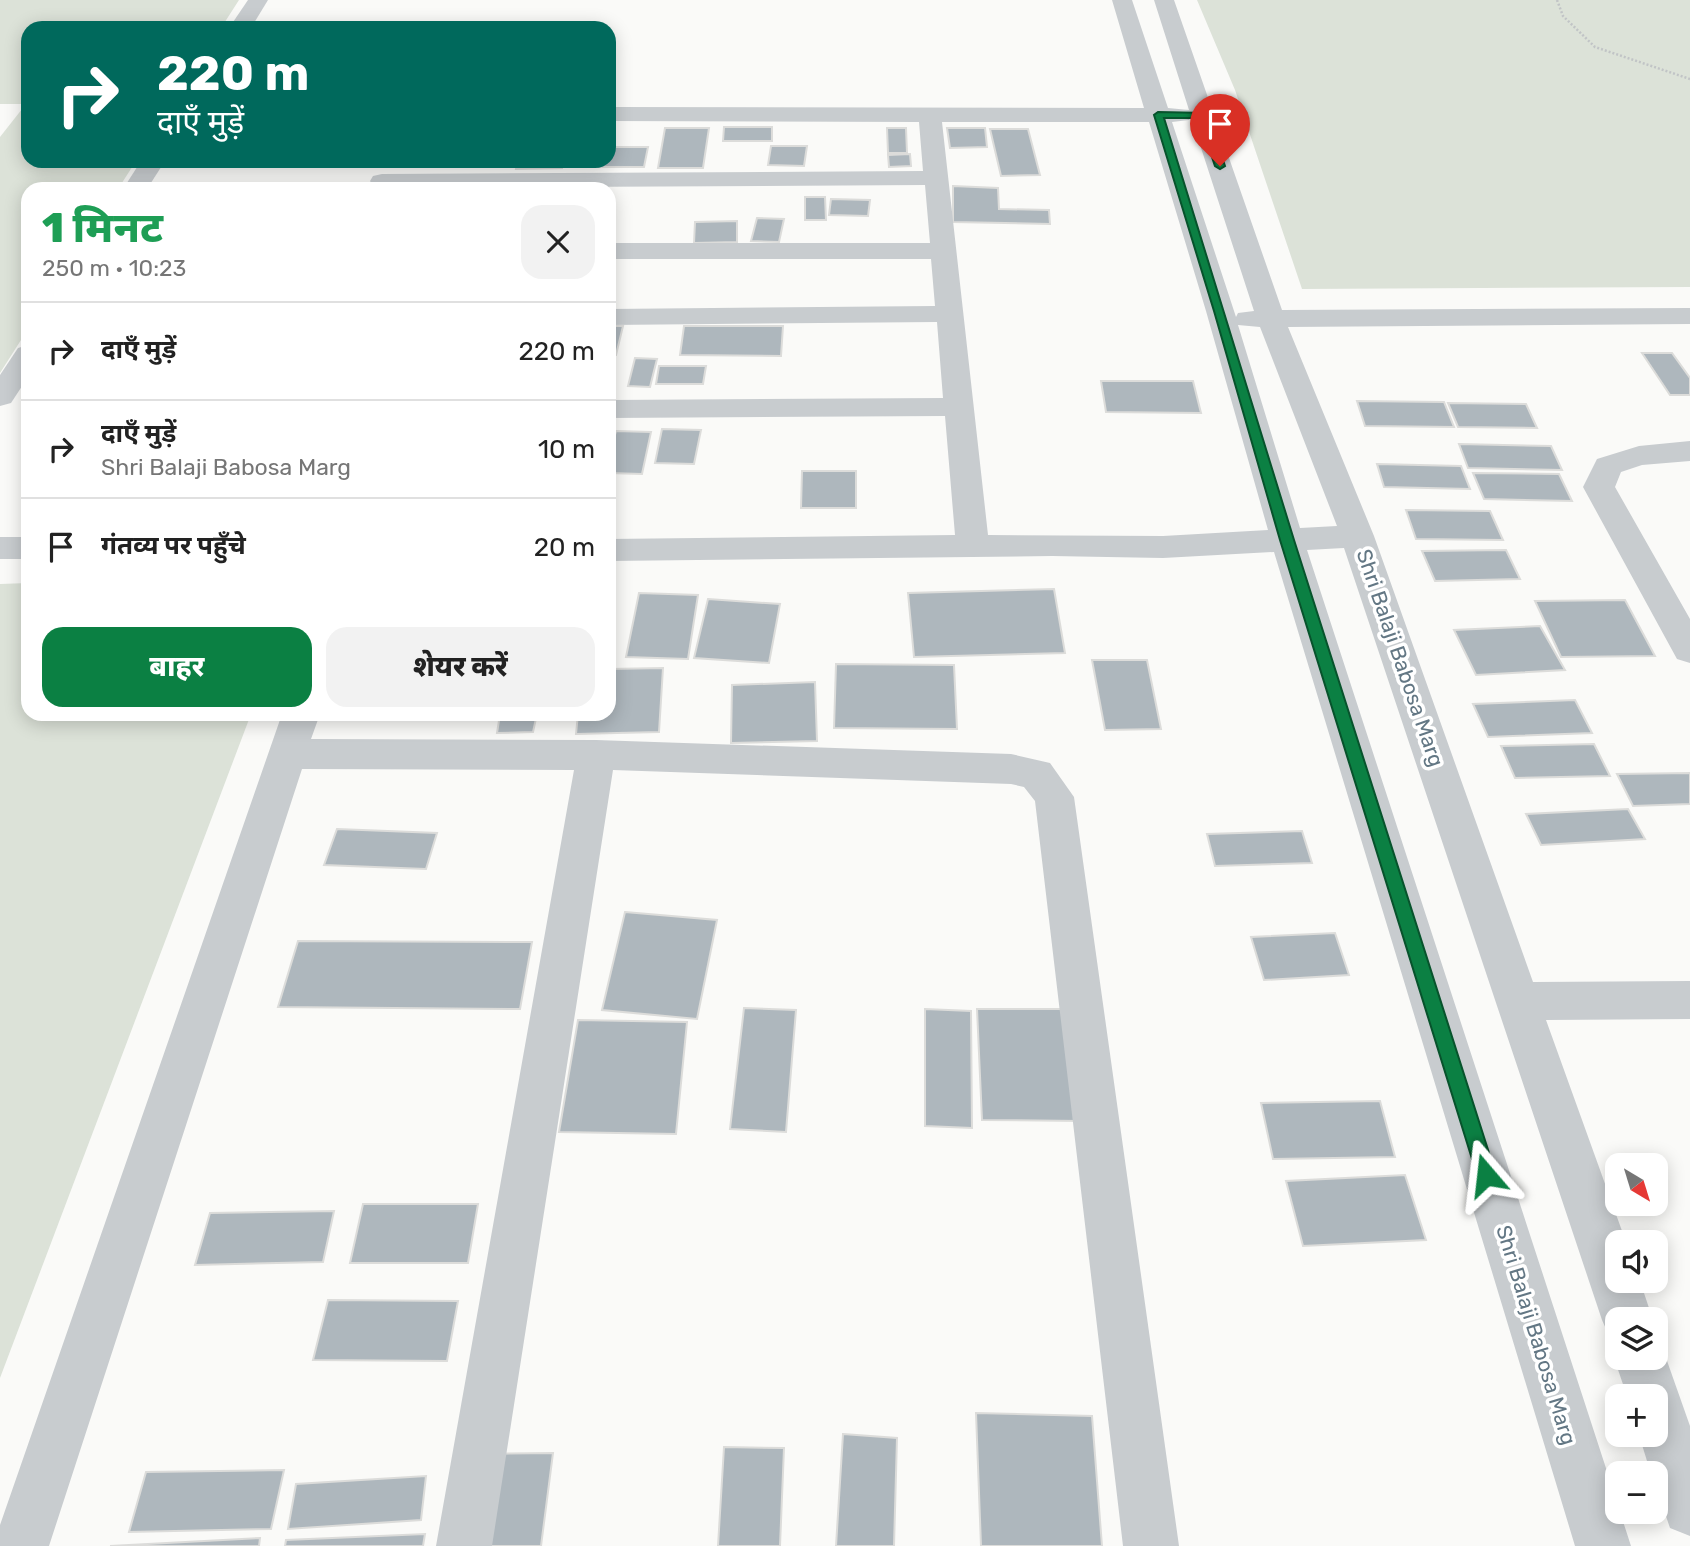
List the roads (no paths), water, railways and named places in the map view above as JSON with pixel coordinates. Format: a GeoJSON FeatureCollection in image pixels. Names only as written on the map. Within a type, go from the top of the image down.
{"type":"FeatureCollection","features":[{"type":"Feature","properties":{"kind":"street"},"geometry":{"type":"LineString","coordinates":[[244,21],[258,0]]}},
{"type":"Feature","properties":{"kind":"street","name":"Shri Balaji Babosa Marg"},"geometry":{"type":"LineString","coordinates":[[1122,0],[1222,319],[1287,540],[1603,1546]]}},
{"type":"Feature","properties":{"kind":"street","name":"Shri Balaji Babosa Marg"},"geometry":{"type":"LineString","coordinates":[[1164,0],[1271,320],[1357,536],[1624,1307]]}},
{"type":"Feature","properties":{"kind":"street"},"geometry":{"type":"LineString","coordinates":[[616,114],[1203,115]]}},
{"type":"Feature","properties":{"kind":"street"},"geometry":{"type":"LineString","coordinates":[[930,115],[973,547]]}},
{"type":"Feature","properties":{"kind":"street"},"geometry":{"type":"LineString","coordinates":[[384,177],[937,178]]}},
{"type":"Feature","properties":{"kind":"street"},"geometry":{"type":"LineString","coordinates":[[616,251],[944,251]]}},
{"type":"Feature","properties":{"kind":"street"},"geometry":{"type":"LineString","coordinates":[[616,317],[951,314]]}},
{"type":"Feature","properties":{"kind":"street"},"geometry":{"type":"LineString","coordinates":[[1222,319],[1690,316]]}},
{"type":"Feature","properties":{"kind":"street"},"geometry":{"type":"LineString","coordinates":[[12,388],[21,369]]}},
{"type":"Feature","properties":{"kind":"street"},"geometry":{"type":"LineString","coordinates":[[616,409],[961,407]]}},
{"type":"Feature","properties":{"kind":"street"},"geometry":{"type":"LineString","coordinates":[[1690,451],[1639,456],[1608,466],[1599,487],[1690,650]]}},
{"type":"Feature","properties":{"kind":"street"},"geometry":{"type":"LineString","coordinates":[[616,550],[1163,547],[1357,536]]}},
{"type":"Feature","properties":{"kind":"street"},"geometry":{"type":"LineString","coordinates":[[0,548],[21,548]]}},
{"type":"Feature","properties":{"kind":"street"},"geometry":{"type":"LineString","coordinates":[[21,1546],[294,734],[596,755],[1011,769],[1036,774],[1054,797],[1151,1546]]}},
{"type":"Feature","properties":{"kind":"street"},"geometry":{"type":"LineString","coordinates":[[464,1546],[596,755]]}},
{"type":"Feature","properties":{"kind":"street"},"geometry":{"type":"LineString","coordinates":[[1518,1001],[1690,1000]]}},
{"type":"Feature","properties":{"kind":"street"},"geometry":{"type":"LineString","coordinates":[[1668,1441],[1690,1508]]}}]}
